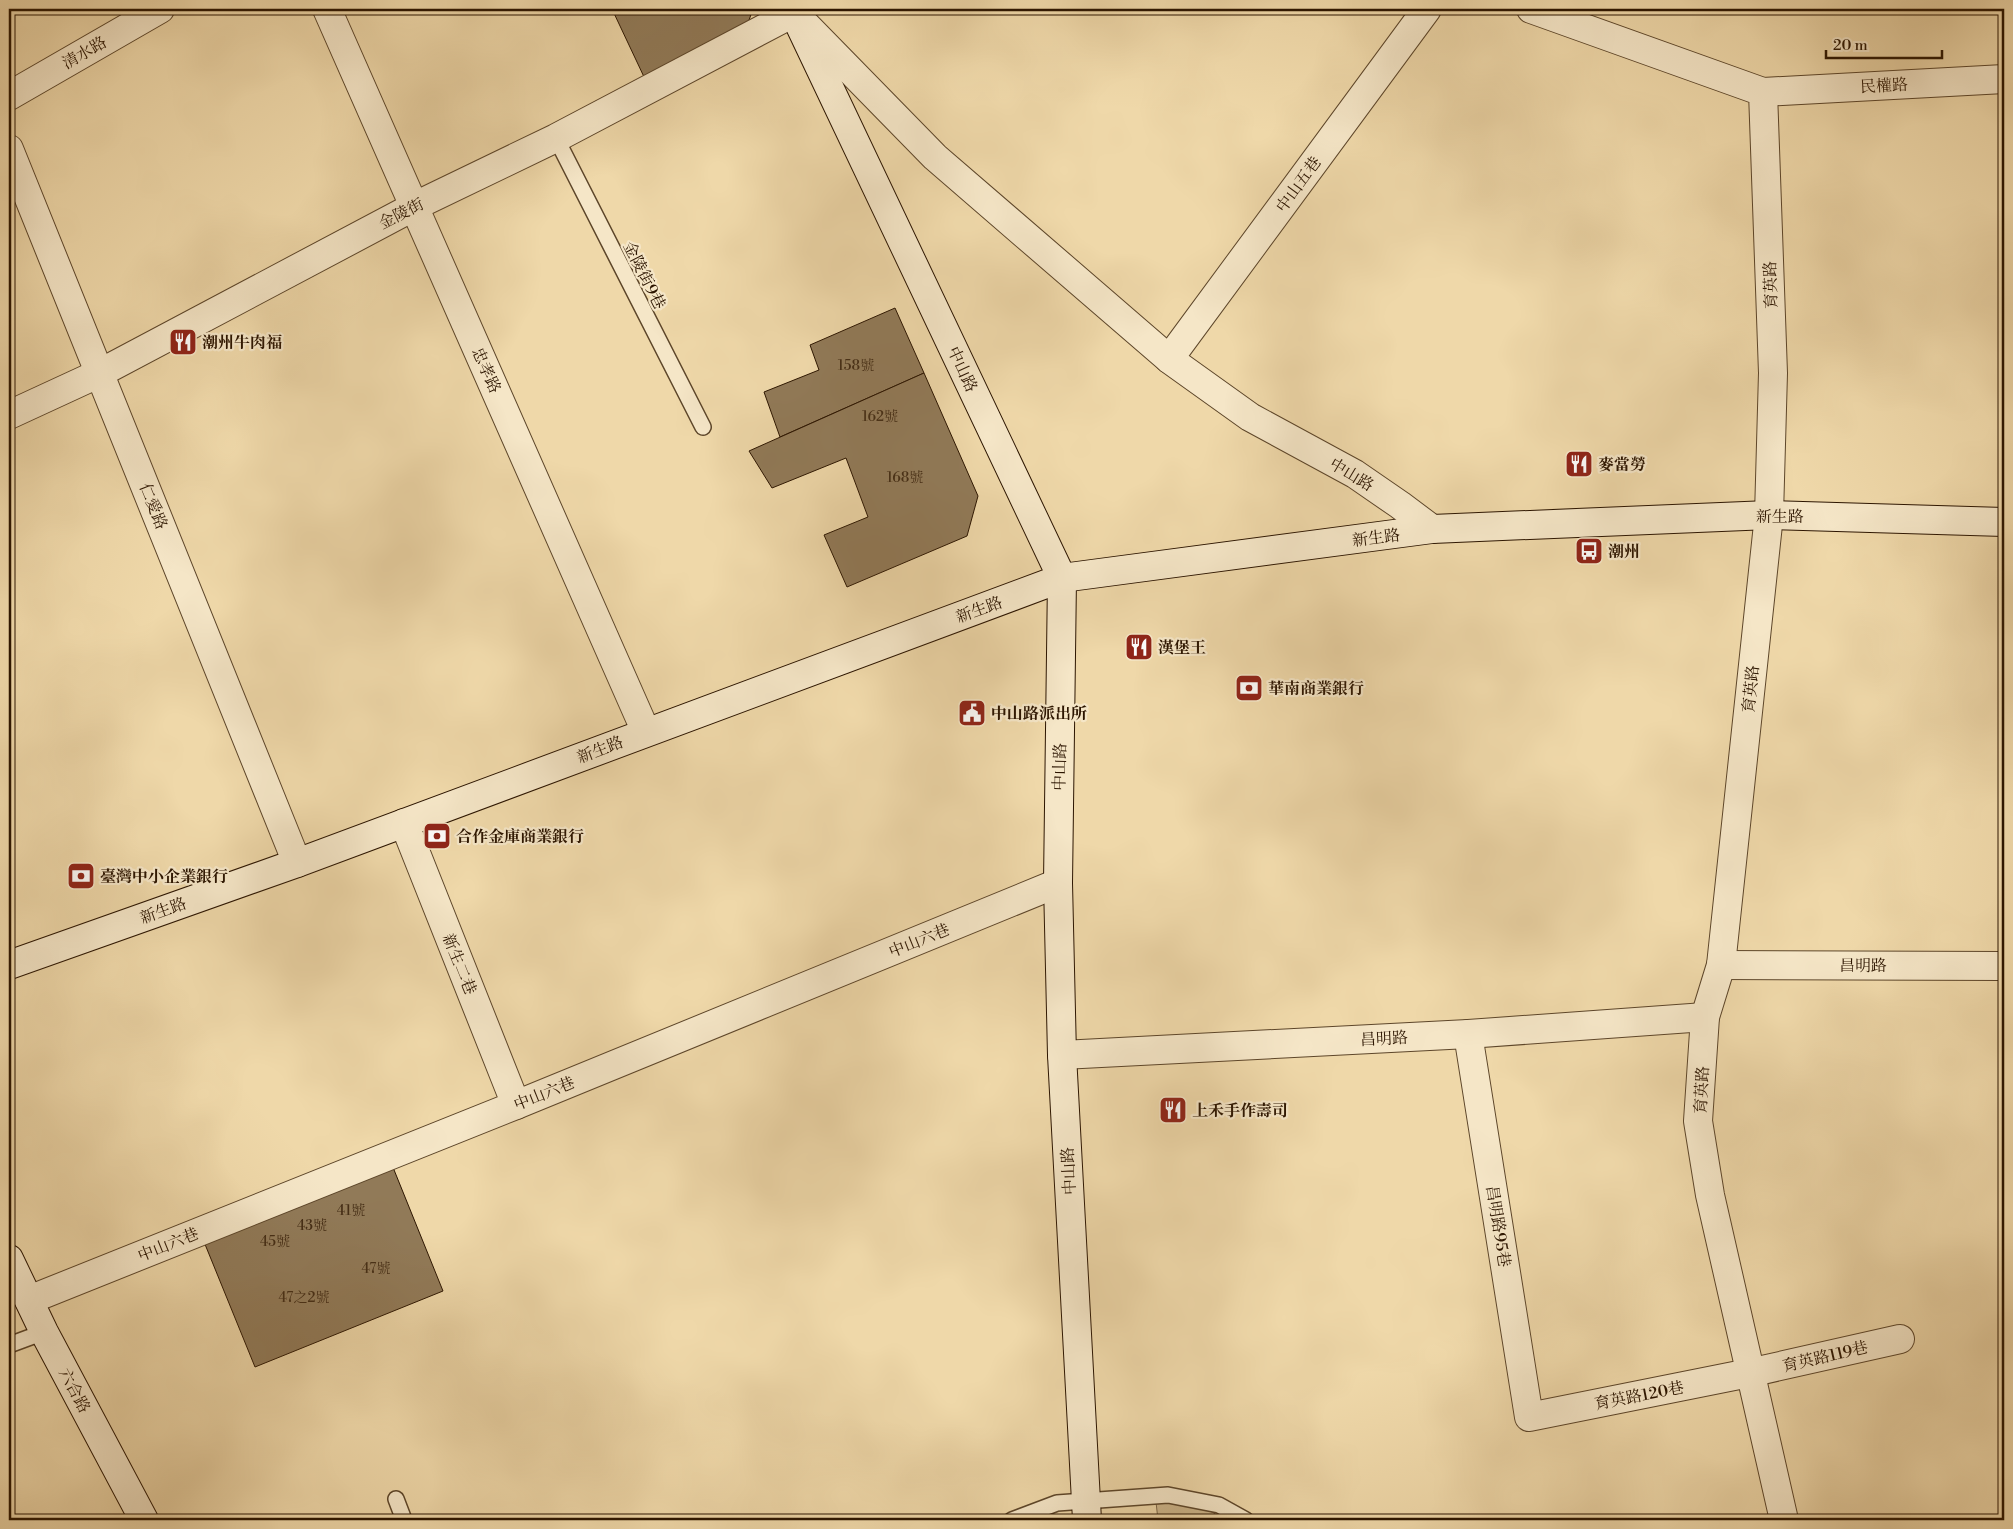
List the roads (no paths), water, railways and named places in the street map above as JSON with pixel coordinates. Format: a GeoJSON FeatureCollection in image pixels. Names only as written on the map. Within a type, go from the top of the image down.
{"type":"FeatureCollection","features":[{"type":"Feature","properties":{"kind":"street","name":"清水路"},"geometry":{"type":"LineString","coordinates":[[9,96],[160,9]]}},
{"type":"Feature","properties":{"kind":"street","name":"忠孝路"},"geometry":{"type":"LineString","coordinates":[[327,9],[646,732]]}},
{"type":"Feature","properties":{"kind":"street","name":"中山五巷"},"geometry":{"type":"LineString","coordinates":[[1169,359],[1427,9]]}},
{"type":"Feature","properties":{"kind":"street"},"geometry":{"type":"LineString","coordinates":[[1531,9],[1763,92]]}},
{"type":"Feature","properties":{"kind":"street","name":"金陵街"},"geometry":{"type":"LineString","coordinates":[[9,415],[100,373],[415,206],[556,138],[796,10]]}},
{"type":"Feature","properties":{"kind":"street","name":"中山路"},"geometry":{"type":"LineString","coordinates":[[796,10],[935,157],[1169,359],[1250,417],[1355,474],[1432,529]]}},
{"type":"Feature","properties":{"kind":"street","name":"中山路"},"geometry":{"type":"LineString","coordinates":[[796,10],[1062,578],[1058,883],[1062,1055],[1086,1510]]}},
{"type":"Feature","properties":{"kind":"street","name":"民權路"},"geometry":{"type":"LineString","coordinates":[[1763,92],[2004,79]]}},
{"type":"Feature","properties":{"kind":"street","name":"育英路"},"geometry":{"type":"LineString","coordinates":[[1763,92],[1773,373],[1769,516],[1721,965],[1705,1017],[1698,1121],[1710,1195],[1784,1520]]}},
{"type":"Feature","properties":{"kind":"street","name":"仁愛路"},"geometry":{"type":"LineString","coordinates":[[9,149],[297,863]]}},
{"type":"Feature","properties":{"kind":"street","name":"新生路"},"geometry":{"type":"LineString","coordinates":[[9,965],[297,863],[1062,578],[1432,529],[1769,516],[2004,522]]}},
{"type":"Feature","properties":{"kind":"street","name":"新生二巷"},"geometry":{"type":"LineString","coordinates":[[404,823],[516,1105]]}},
{"type":"Feature","properties":{"kind":"street","name":"中山六巷"},"geometry":{"type":"LineString","coordinates":[[29,1300],[516,1105],[1058,883]]}},
{"type":"Feature","properties":{"kind":"street","name":"昌明路"},"geometry":{"type":"LineString","coordinates":[[1721,965],[2004,966]]}},
{"type":"Feature","properties":{"kind":"street","name":"昌明路"},"geometry":{"type":"LineString","coordinates":[[1062,1055],[1468,1034],[1705,1017]]}},
{"type":"Feature","properties":{"kind":"street","name":"昌明路95巷"},"geometry":{"type":"LineString","coordinates":[[1468,1034],[1529,1418]]}},
{"type":"Feature","properties":{"kind":"street","name":"六合路"},"geometry":{"type":"LineString","coordinates":[[9,1259],[44,1332],[144,1520]]}},
{"type":"Feature","properties":{"kind":"street","name":"育英路119巷"},"geometry":{"type":"LineString","coordinates":[[1749,1373],[1900,1339]]}},
{"type":"Feature","properties":{"kind":"street","name":"育英路120巷"},"geometry":{"type":"LineString","coordinates":[[1529,1418],[1749,1373]]}},
{"type":"Feature","properties":{"kind":"lane","name":"金陵街9巷"},"geometry":{"type":"LineString","coordinates":[[556,138],[704,427]]}},
{"type":"Feature","properties":{"kind":"lane"},"geometry":{"type":"LineString","coordinates":[[9,1345],[44,1332]]}},
{"type":"Feature","properties":{"kind":"lane"},"geometry":{"type":"LineString","coordinates":[[1012,1520],[1056,1503],[1086,1510],[1168,1495],[1219,1505],[1246,1520]]}},
{"type":"Feature","properties":{"kind":"lane"},"geometry":{"type":"LineString","coordinates":[[396,1500],[404,1520]]}},
{"type":"Feature","properties":{"kind":"place","name":"潮州牛肉福"},"geometry":{"type":"Point","coordinates":[183,342]}},
{"type":"Feature","properties":{"kind":"place","name":"麥當勞"},"geometry":{"type":"Point","coordinates":[1579,464]}},
{"type":"Feature","properties":{"kind":"place","name":"潮州"},"geometry":{"type":"Point","coordinates":[1589,551]}},
{"type":"Feature","properties":{"kind":"place","name":"漢堡王"},"geometry":{"type":"Point","coordinates":[1139,647]}},
{"type":"Feature","properties":{"kind":"place","name":"華南商業銀行"},"geometry":{"type":"Point","coordinates":[1249,688]}},
{"type":"Feature","properties":{"kind":"place","name":"中山路派出所"},"geometry":{"type":"Point","coordinates":[972,713]}},
{"type":"Feature","properties":{"kind":"place","name":"合作金庫商業銀行"},"geometry":{"type":"Point","coordinates":[437,836]}},
{"type":"Feature","properties":{"kind":"place","name":"臺灣中小企業銀行"},"geometry":{"type":"Point","coordinates":[81,876]}},
{"type":"Feature","properties":{"kind":"place","name":"上禾手作壽司"},"geometry":{"type":"Point","coordinates":[1173,1110]}}]}
